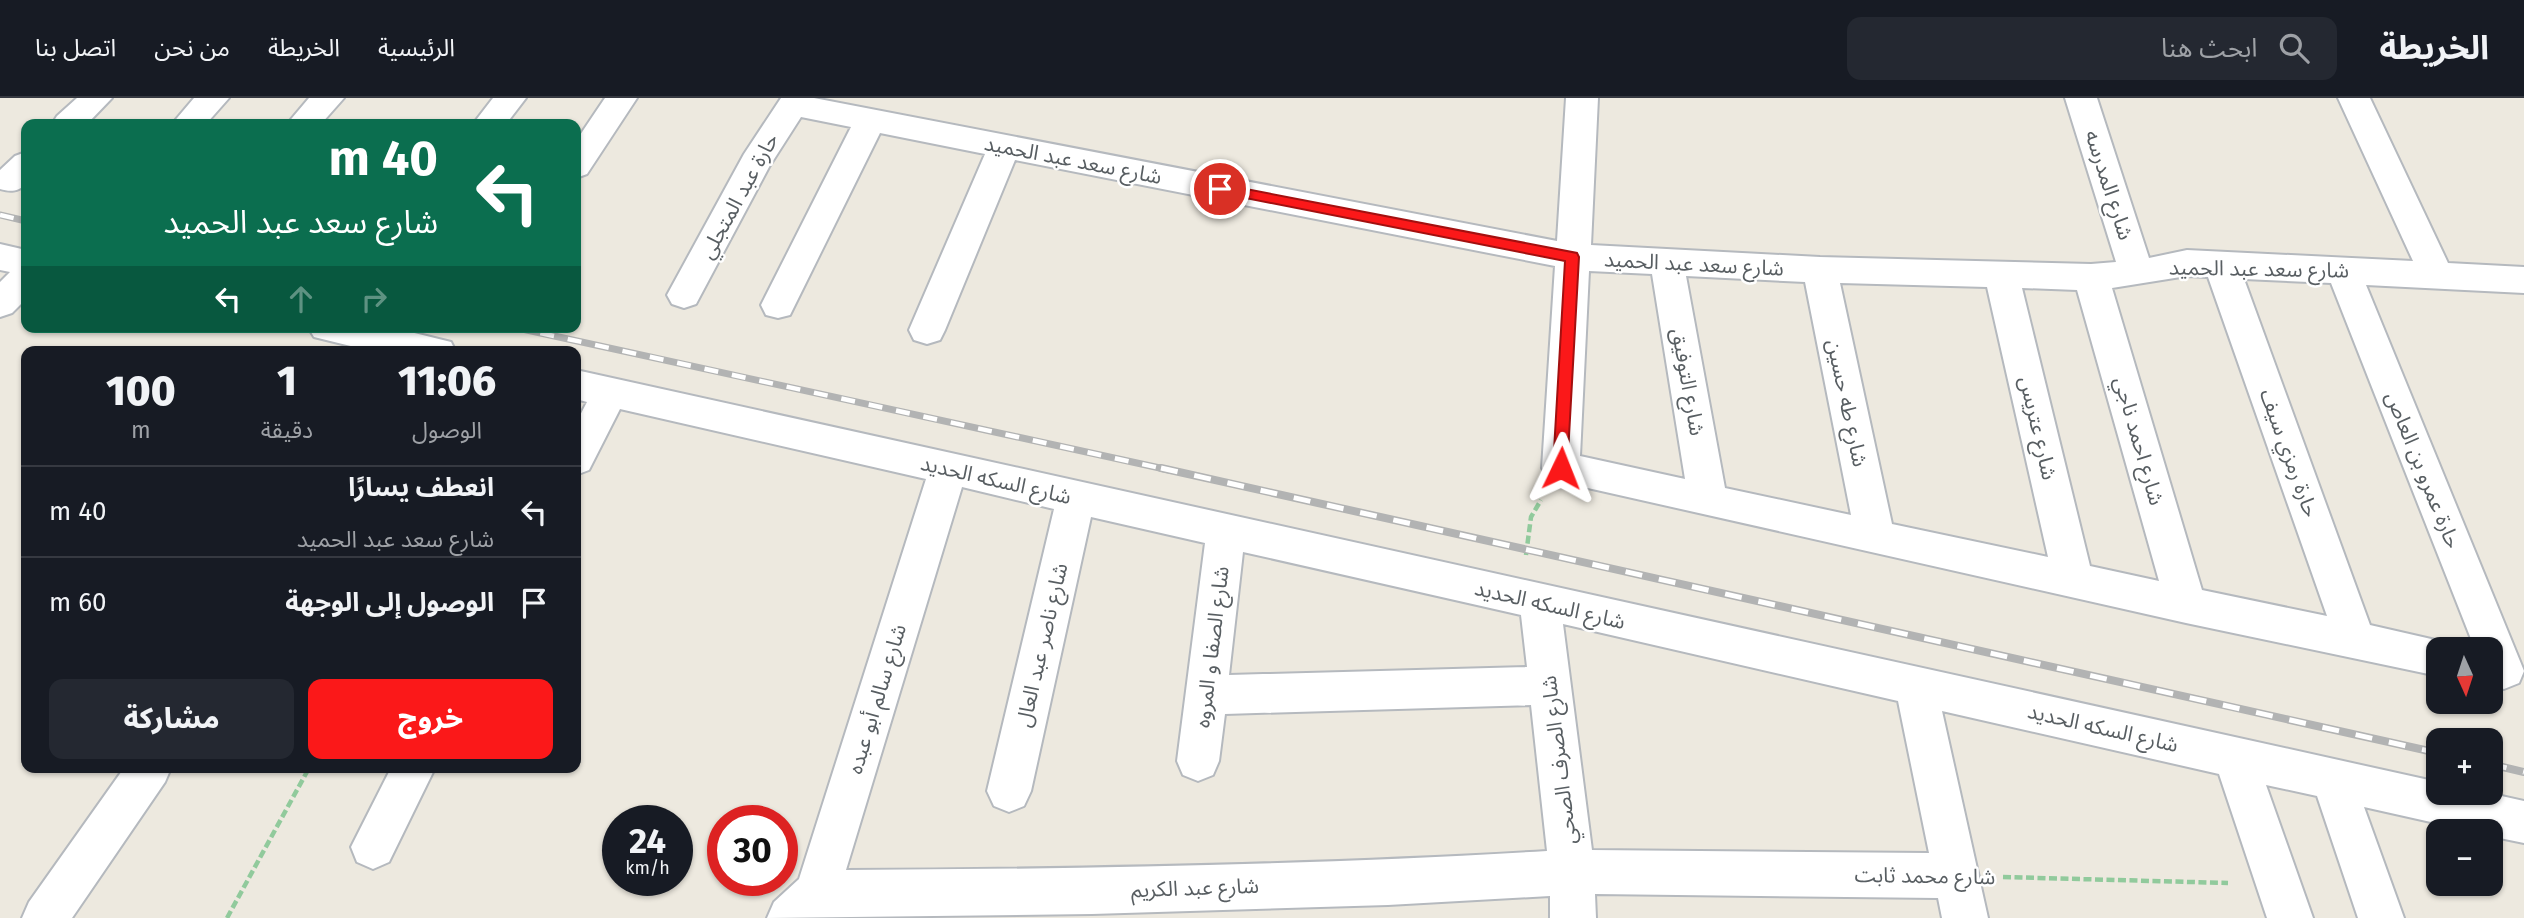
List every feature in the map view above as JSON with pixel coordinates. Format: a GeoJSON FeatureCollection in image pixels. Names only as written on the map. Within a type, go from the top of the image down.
{"type":"FeatureCollection","features":[{"type":"Feature","properties":{"kind":"street"},"geometry":{"type":"LineString","coordinates":[[73,119],[96,98]]}},
{"type":"Feature","properties":{"kind":"street"},"geometry":{"type":"LineString","coordinates":[[193,119],[213,98]]}},
{"type":"Feature","properties":{"kind":"street"},"geometry":{"type":"LineString","coordinates":[[308,119],[328,98]]}},
{"type":"Feature","properties":{"kind":"street"},"geometry":{"type":"LineString","coordinates":[[493,119],[510,98]]}},
{"type":"Feature","properties":{"kind":"street"},"geometry":{"type":"LineString","coordinates":[[581,158],[621,98]]}},
{"type":"Feature","properties":{"kind":"street"},"geometry":{"type":"LineString","coordinates":[[1581,98],[1561,468],[2426,655]]}},
{"type":"Feature","properties":{"kind":"street","name":"شارع المدرسه"},"geometry":{"type":"LineString","coordinates":[[2081,98],[2137,273]]}},
{"type":"Feature","properties":{"kind":"street"},"geometry":{"type":"LineString","coordinates":[[2354,98],[2436,275]]}},
{"type":"Feature","properties":{"kind":"street","name":"شارع سعد عبد الحميد"},"geometry":{"type":"LineString","coordinates":[[795,102],[870,120],[1572,257],[1667,264],[2091,278],[2137,273],[2187,263],[2524,280]]}},
{"type":"Feature","properties":{"kind":"street","name":"حارة عبد المتجلي"},"geometry":{"type":"LineString","coordinates":[[684,295],[755,162],[795,102]]}},
{"type":"Feature","properties":{"kind":"street"},"geometry":{"type":"LineString","coordinates":[[778,305],[870,120]]}},
{"type":"Feature","properties":{"kind":"street"},"geometry":{"type":"LineString","coordinates":[[927,330],[1004,146]]}},
{"type":"Feature","properties":{"kind":"street"},"geometry":{"type":"LineString","coordinates":[[0,257],[21,262]]}},
{"type":"Feature","properties":{"kind":"street","name":"شارع التوفيق"},"geometry":{"type":"LineString","coordinates":[[1667,264],[1708,500]]}},
{"type":"Feature","properties":{"kind":"street","name":"حارة رمزي سيف"},"geometry":{"type":"LineString","coordinates":[[2221,264],[2356,641]]}},
{"type":"Feature","properties":{"kind":"street","name":"شارع طه حسين"},"geometry":{"type":"LineString","coordinates":[[1820,270],[1875,536]]}},
{"type":"Feature","properties":{"kind":"street","name":"حارة عمرو بن العاص"},"geometry":{"type":"LineString","coordinates":[[2343,270],[2506,670]]}},
{"type":"Feature","properties":{"kind":"street","name":"شارع عتريس"},"geometry":{"type":"LineString","coordinates":[[2002,276],[2073,580]]}},
{"type":"Feature","properties":{"kind":"street","name":"شارع احمد ناجي"},"geometry":{"type":"LineString","coordinates":[[2091,278],[2186,605]]}},
{"type":"Feature","properties":{"kind":"street"},"geometry":{"type":"LineString","coordinates":[[0,304],[21,282]]}},
{"type":"Feature","properties":{"kind":"street"},"geometry":{"type":"LineString","coordinates":[[354,333],[413,346]]}},
{"type":"Feature","properties":{"kind":"street"},"geometry":{"type":"LineString","coordinates":[[581,438],[593,388]]}},
{"type":"Feature","properties":{"kind":"street","name":"شارع السكه الحديد"},"geometry":{"type":"LineString","coordinates":[[593,388],[948,470],[2524,822]]}},
{"type":"Feature","properties":{"kind":"street","name":"شارع سالم أبو عبده"},"geometry":{"type":"LineString","coordinates":[[803,905],[948,470]]}},
{"type":"Feature","properties":{"kind":"street","name":"شارع ناصر عبد العال"},"geometry":{"type":"LineString","coordinates":[[1009,791],[1076,498]]}},
{"type":"Feature","properties":{"kind":"street","name":"شارع الصفا و المروه"},"geometry":{"type":"LineString","coordinates":[[1198,761],[1226,532]]}},
{"type":"Feature","properties":{"kind":"street","name":"شارع الصرف الصحي"},"geometry":{"type":"LineString","coordinates":[[1540,603],[1572,872],[1573,918]]}},
{"type":"Feature","properties":{"kind":"street"},"geometry":{"type":"LineString","coordinates":[[1206,695],[1550,685]]}},
{"type":"Feature","properties":{"kind":"street"},"geometry":{"type":"LineString","coordinates":[[1916,687],[1961,897]]}},
{"type":"Feature","properties":{"kind":"street"},"geometry":{"type":"LineString","coordinates":[[2235,758],[2284,901]]}},
{"type":"Feature","properties":{"kind":"street"},"geometry":{"type":"LineString","coordinates":[[45,918],[147,773]]}},
{"type":"Feature","properties":{"kind":"street"},"geometry":{"type":"LineString","coordinates":[[373,848],[411,773]]}},
{"type":"Feature","properties":{"kind":"street"},"geometry":{"type":"LineString","coordinates":[[2333,780],[2381,918]]}},
{"type":"Feature","properties":{"kind":"street","name":"شارع عبد الكريم"},"geometry":{"type":"LineString","coordinates":[[803,905],[1092,891],[1388,883],[1572,872]]}},
{"type":"Feature","properties":{"kind":"street","name":"شارع محمد ثابت"},"geometry":{"type":"LineString","coordinates":[[1572,872],[1961,897]]}},
{"type":"Feature","properties":{"kind":"path"},"geometry":{"type":"LineString","coordinates":[[1526,560],[1531,517]]}},
{"type":"Feature","properties":{"kind":"path"},"geometry":{"type":"LineString","coordinates":[[227,918],[306,773]]}},
{"type":"Feature","properties":{"kind":"path","name":"شارع محمد ثابت"},"geometry":{"type":"LineString","coordinates":[[1961,897],[2284,901]]}},
{"type":"Feature","properties":{"kind":"railway"},"geometry":{"type":"LineString","coordinates":[[0,215],[21,220]]}},
{"type":"Feature","properties":{"kind":"railway"},"geometry":{"type":"LineString","coordinates":[[541,333],[1169,470]]}},
{"type":"Feature","properties":{"kind":"railway"},"geometry":{"type":"LineString","coordinates":[[1161,468],[2426,750]]}},
{"type":"Feature","properties":{"kind":"railway"},"geometry":{"type":"LineString","coordinates":[[2503,767],[2524,772]]}},
{"type":"Feature","properties":{"kind":"route"},"geometry":{"type":"LineString","coordinates":[[1220,189],[1572,257],[1561,468]]}}]}
